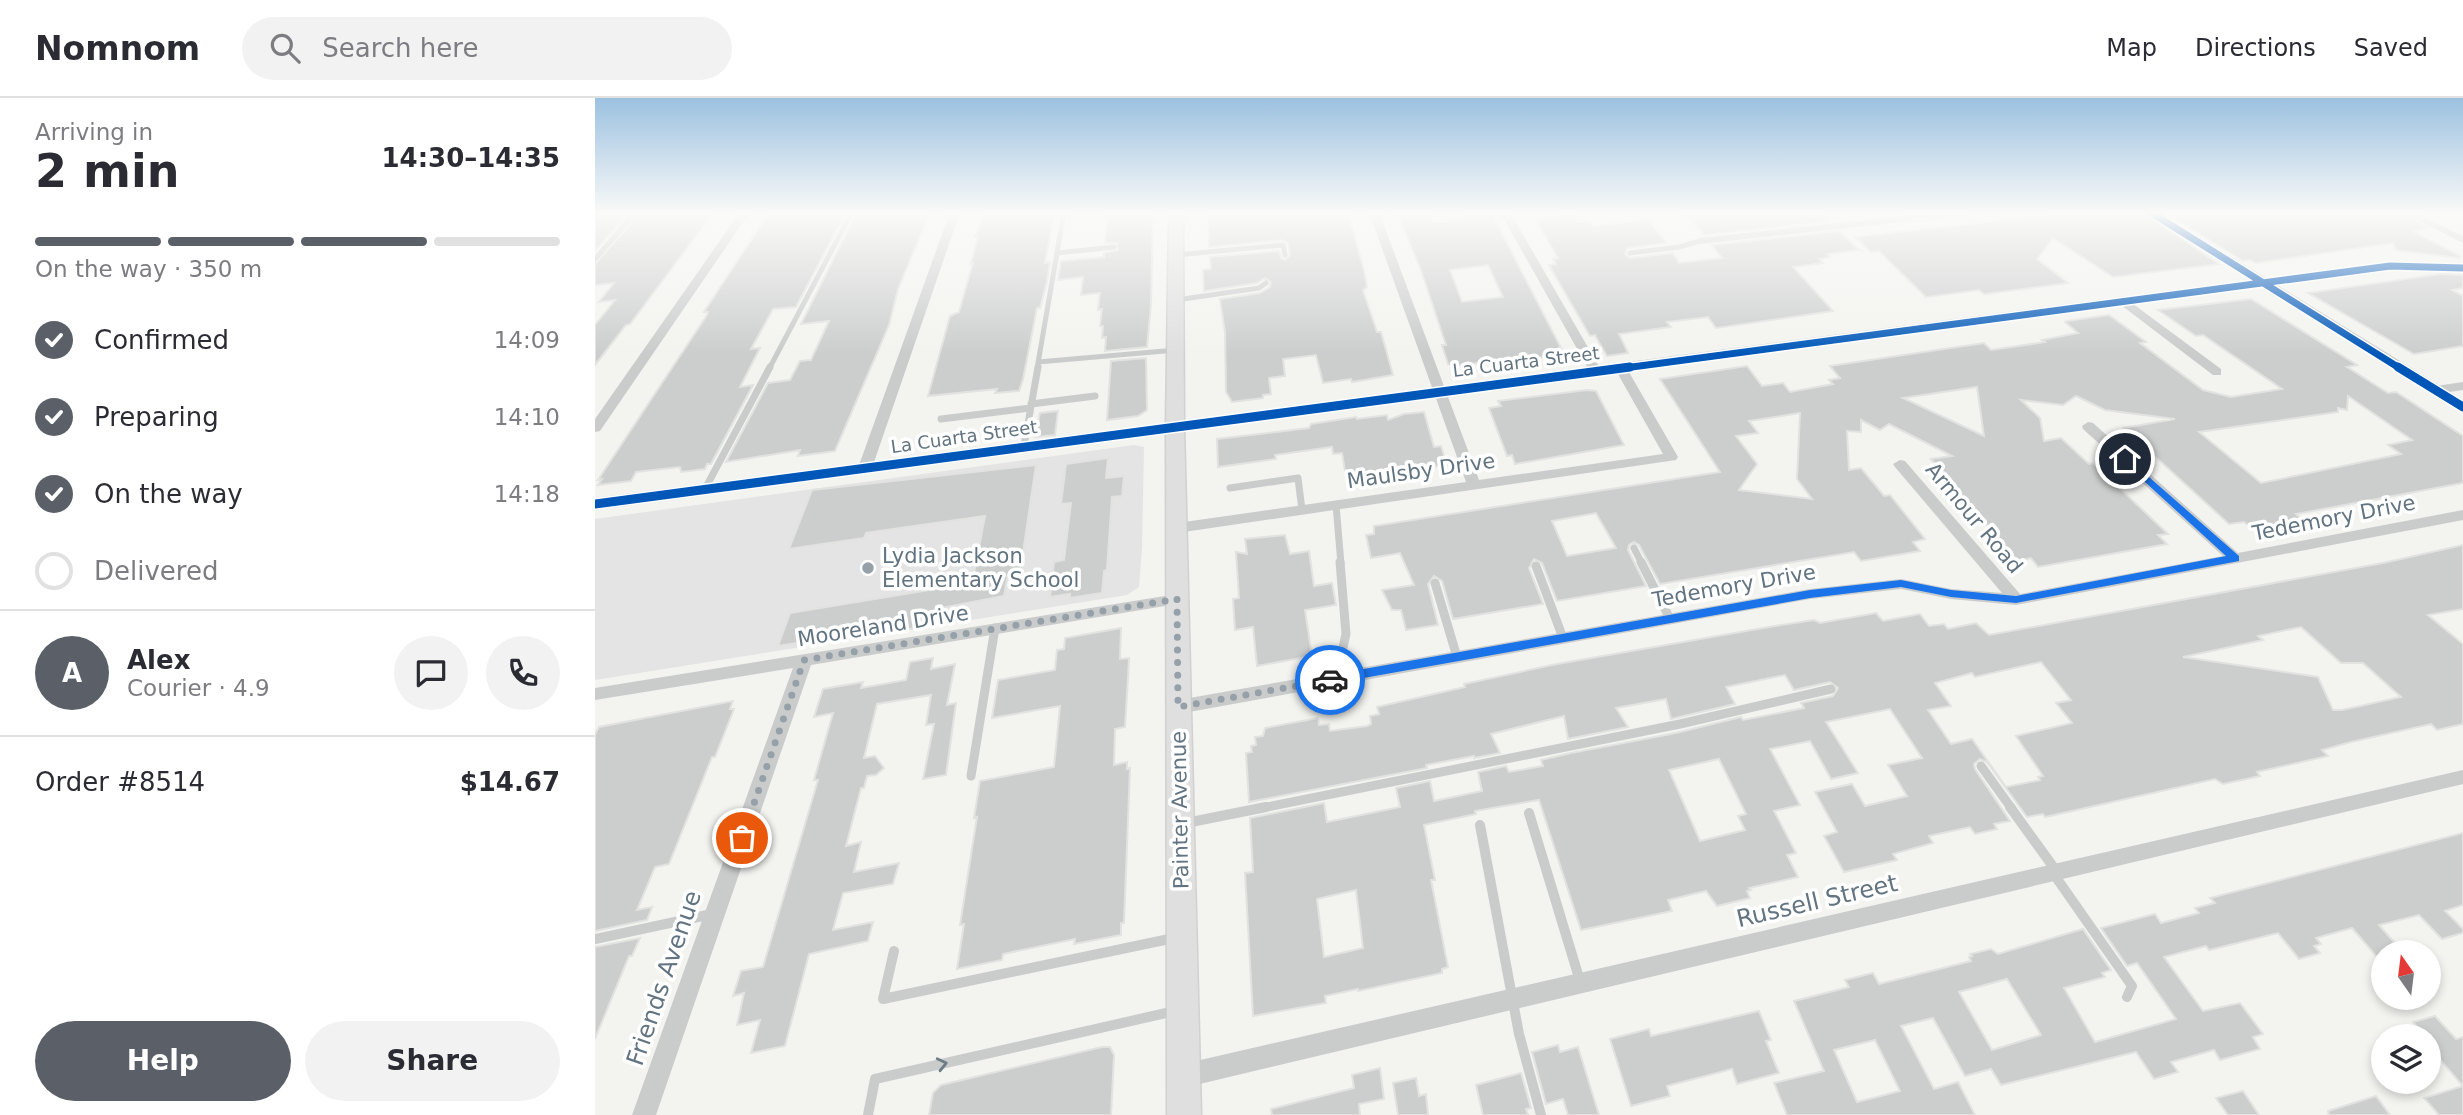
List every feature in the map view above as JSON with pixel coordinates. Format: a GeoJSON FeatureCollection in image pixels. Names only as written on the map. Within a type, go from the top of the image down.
{"type":"FeatureCollection","features":[{"type":"Feature","properties":{"kind":"main road","name":"Painter Avenue"},"geometry":{"type":"LineString","coordinates":[[1176,259],[1175,425],[1184,1115]]}},
{"type":"Feature","properties":{"kind":"street"},"geometry":{"type":"LineString","coordinates":[[595,428],[712,259]]}},
{"type":"Feature","properties":{"kind":"street"},"geometry":{"type":"LineString","coordinates":[[865,468],[938,259]]}},
{"type":"Feature","properties":{"kind":"street"},"geometry":{"type":"LineString","coordinates":[[1391,259],[1474,485]]}},
{"type":"Feature","properties":{"kind":"street"},"geometry":{"type":"LineString","coordinates":[[1532,259],[1595,370]]}},
{"type":"Feature","properties":{"kind":"street"},"geometry":{"type":"LineString","coordinates":[[2225,259],[2463,407]]}},
{"type":"Feature","properties":{"kind":"street","name":"La Cuarta Street"},"geometry":{"type":"LineString","coordinates":[[595,504],[2390,266],[2463,268]]}},
{"type":"Feature","properties":{"kind":"street"},"geometry":{"type":"LineString","coordinates":[[2121,300],[2217,372]]}},
{"type":"Feature","properties":{"kind":"street","name":"Maulsby Drive"},"geometry":{"type":"LineString","coordinates":[[1177,528],[1671,457],[1620,367]]}},
{"type":"Feature","properties":{"kind":"street"},"geometry":{"type":"LineString","coordinates":[[2436,390],[2463,386]]}},
{"type":"Feature","properties":{"kind":"street"},"geometry":{"type":"LineString","coordinates":[[2088,426],[2235,558]]}},
{"type":"Feature","properties":{"kind":"street","name":"Armour Road"},"geometry":{"type":"LineString","coordinates":[[1900,464],[2016,600]]}},
{"type":"Feature","properties":{"kind":"street","name":"Tedemory Drive"},"geometry":{"type":"LineString","coordinates":[[1178,707],[1810,594],[1901,584],[1951,594],[2016,600],[2463,515]]}},
{"type":"Feature","properties":{"kind":"street","name":"Mooreland Drive"},"geometry":{"type":"LineString","coordinates":[[597,697],[1177,599]]}},
{"type":"Feature","properties":{"kind":"street","name":"Friends Avenue"},"geometry":{"type":"LineString","coordinates":[[643,1115],[804,660]]}},
{"type":"Feature","properties":{"kind":"street","name":"Russell Street"},"geometry":{"type":"LineString","coordinates":[[1183,1076],[2463,777]]}},
{"type":"Feature","properties":{"kind":"lane"},"geometry":{"type":"LineString","coordinates":[[705,489],[827,259]]}},
{"type":"Feature","properties":{"kind":"lane"},"geometry":{"type":"LineString","coordinates":[[1024,446],[1056,259]]}},
{"type":"Feature","properties":{"kind":"lane"},"geometry":{"type":"LineString","coordinates":[[1176,300],[1259,288],[1266,283]]}},
{"type":"Feature","properties":{"kind":"lane"},"geometry":{"type":"LineString","coordinates":[[1038,362],[1176,350]]}},
{"type":"Feature","properties":{"kind":"lane"},"geometry":{"type":"LineString","coordinates":[[941,419],[1095,396]]}},
{"type":"Feature","properties":{"kind":"lane"},"geometry":{"type":"LineString","coordinates":[[1230,488],[1298,478],[1302,510]]}},
{"type":"Feature","properties":{"kind":"lane"},"geometry":{"type":"LineString","coordinates":[[1336,505],[1346,634],[1341,656],[1343,677]]}},
{"type":"Feature","properties":{"kind":"lane"},"geometry":{"type":"LineString","coordinates":[[1634,548],[1669,619]]}},
{"type":"Feature","properties":{"kind":"lane"},"geometry":{"type":"LineString","coordinates":[[1535,566],[1563,638]]}},
{"type":"Feature","properties":{"kind":"lane"},"geometry":{"type":"LineString","coordinates":[[1435,583],[1457,657]]}},
{"type":"Feature","properties":{"kind":"lane"},"geometry":{"type":"LineString","coordinates":[[971,776],[995,628]]}},
{"type":"Feature","properties":{"kind":"lane"},"geometry":{"type":"LineString","coordinates":[[1179,824],[1667,727],[1831,689]]}},
{"type":"Feature","properties":{"kind":"lane"},"geometry":{"type":"LineString","coordinates":[[1981,766],[2132,986],[2127,997]]}},
{"type":"Feature","properties":{"kind":"lane"},"geometry":{"type":"LineString","coordinates":[[1529,813],[1581,984]]}},
{"type":"Feature","properties":{"kind":"lane"},"geometry":{"type":"LineString","coordinates":[[1480,825],[1512,1000],[1541,1115]]}},
{"type":"Feature","properties":{"kind":"lane"},"geometry":{"type":"LineString","coordinates":[[595,939],[715,914]]}},
{"type":"Feature","properties":{"kind":"lane"},"geometry":{"type":"LineString","coordinates":[[894,951],[883,999],[1182,936]]}},
{"type":"Feature","properties":{"kind":"lane"},"geometry":{"type":"LineString","coordinates":[[868,1115],[875,1079],[1183,1010]]}},
{"type":"Feature","properties":{"kind":"shaded area","name":"Lydia Jackson Elementary School"},"geometry":{"type":"Polygon","coordinates":[[[1134,445],[1144,447],[1142,548],[1139,587],[1127,595],[595,680],[595,519],[1134,445]]]}},
{"type":"Feature","properties":{"kind":"building"},"geometry":{"type":"Polygon","coordinates":[[[599,259],[678,259],[595,365],[595,325],[615,300],[599,302],[614,283],[595,285],[595,264],[599,259]]]}},
{"type":"Feature","properties":{"kind":"building"},"geometry":{"type":"Polygon","coordinates":[[[738,259],[821,259],[796,307],[773,309],[751,349],[760,348],[740,387],[753,385],[711,464],[707,464],[705,469],[681,472],[680,467],[636,472],[631,481],[598,485],[602,479],[598,480],[707,315],[708,312],[704,312],[738,259]]]}},
{"type":"Feature","properties":{"kind":"building"},"geometry":{"type":"Polygon","coordinates":[[[833,259],[910,259],[898,289],[889,325],[835,451],[798,456],[800,450],[726,462],[768,383],[790,380],[800,361],[811,360],[829,321],[801,324],[833,259]]]}},
{"type":"Feature","properties":{"kind":"building"},"geometry":{"type":"Polygon","coordinates":[[[972,259],[1046,259],[1045,263],[1050,262],[1040,308],[1037,308],[1023,379],[1019,391],[995,393],[997,389],[928,396],[950,316],[959,312],[973,263],[971,264],[972,259]]]}},
{"type":"Feature","properties":{"kind":"building"},"geometry":{"type":"Polygon","coordinates":[[[1152,259],[1147,347],[1105,351],[1106,337],[1102,338],[1103,326],[1100,326],[1102,309],[1098,310],[1100,293],[1081,295],[1083,277],[1058,280],[1061,261],[1152,259]]]}},
{"type":"Feature","properties":{"kind":"building"},"geometry":{"type":"Polygon","coordinates":[[[1210,259],[1361,259],[1367,287],[1363,290],[1377,332],[1381,332],[1393,375],[1352,382],[1351,379],[1323,383],[1316,355],[1283,359],[1285,376],[1269,378],[1271,394],[1263,395],[1263,398],[1232,402],[1226,392],[1225,332],[1220,299],[1260,293],[1270,287],[1271,282],[1265,278],[1257,283],[1204,291],[1203,270],[1211,269],[1210,259]]]}},
{"type":"Feature","properties":{"kind":"building"},"geometry":{"type":"Polygon","coordinates":[[[1417,259],[1515,259],[1564,354],[1505,363],[1494,361],[1454,366],[1448,364],[1442,345],[1446,345],[1417,259]],[[1488,265],[1450,270],[1462,302],[1503,297],[1488,265]]]}},
{"type":"Feature","properties":{"kind":"building"},"geometry":{"type":"Polygon","coordinates":[[[1553,259],[1677,259],[1679,263],[1709,259],[1819,259],[1823,263],[1793,267],[1833,311],[1716,328],[1708,317],[1667,322],[1671,327],[1619,334],[1628,353],[1607,356],[1595,335],[1590,336],[1549,265],[1556,264],[1553,259]]]}},
{"type":"Feature","properties":{"kind":"building"},"geometry":{"type":"Polygon","coordinates":[[[1888,259],[2038,259],[2068,283],[1984,294],[1979,290],[1926,297],[1888,259]]]}},
{"type":"Feature","properties":{"kind":"building"},"geometry":{"type":"Polygon","coordinates":[[[2086,259],[2212,259],[2219,264],[2113,277],[2086,259]]]}},
{"type":"Feature","properties":{"kind":"building"},"geometry":{"type":"Polygon","coordinates":[[[2241,259],[2280,259],[2256,263],[2241,259]]]}},
{"type":"Feature","properties":{"kind":"building"},"geometry":{"type":"Polygon","coordinates":[[[2441,274],[2463,275],[2463,288],[2452,290],[2463,296],[2463,346],[2414,354],[2308,293],[2441,274]]]}},
{"type":"Feature","properties":{"kind":"building"},"geometry":{"type":"Polygon","coordinates":[[[2251,299],[2357,365],[2347,367],[2388,393],[2396,392],[2463,436],[2463,483],[2296,514],[2304,521],[2253,529],[2244,522],[2229,524],[2124,428],[2175,419],[2105,410],[2076,396],[2063,405],[2021,400],[2040,418],[2044,441],[2061,438],[2089,464],[2093,463],[2168,534],[2158,535],[2167,544],[2038,567],[2031,558],[2018,561],[1931,459],[1952,456],[1889,424],[1880,430],[1861,420],[1861,432],[1847,431],[1849,470],[1861,468],[1884,496],[1890,495],[1925,539],[1913,542],[1920,551],[1861,561],[1854,552],[1660,584],[1639,545],[1634,542],[1629,545],[1628,550],[1646,586],[1557,601],[1542,563],[1534,559],[1529,568],[1543,604],[1453,619],[1442,581],[1434,576],[1428,584],[1438,625],[1406,630],[1401,610],[1392,610],[1382,590],[1414,585],[1400,553],[1371,558],[1366,535],[1374,534],[1374,526],[1720,472],[1660,379],[1747,366],[1762,386],[1783,383],[1790,392],[1833,384],[1829,380],[1840,378],[1830,366],[1984,343],[1991,350],[2045,342],[2042,340],[2078,333],[2065,322],[2067,321],[2109,315],[2146,342],[2140,343],[2203,390],[2231,397],[2282,389],[2203,335],[2196,336],[2158,310],[2251,299]],[[1977,387],[1903,398],[1984,436],[1977,387]],[[2348,396],[2347,410],[2338,408],[2338,412],[2199,432],[2261,483],[2401,454],[2388,445],[2412,440],[2348,396]],[[1800,413],[1749,421],[1758,433],[1736,436],[1757,464],[1739,490],[1812,499],[1797,479],[1800,413]],[[1596,513],[1552,521],[1567,556],[1616,548],[1596,513]]]}},
{"type":"Feature","properties":{"kind":"building"},"geometry":{"type":"Polygon","coordinates":[[[1146,358],[1147,410],[1138,416],[1107,420],[1111,361],[1146,358]]]}},
{"type":"Feature","properties":{"kind":"building"},"geometry":{"type":"Polygon","coordinates":[[[1596,391],[1624,445],[1515,464],[1512,455],[1507,456],[1489,408],[1501,406],[1498,401],[1596,391]]]}},
{"type":"Feature","properties":{"kind":"building"},"geometry":{"type":"Polygon","coordinates":[[[1058,411],[1055,435],[1035,437],[1040,413],[1058,411]]]}},
{"type":"Feature","properties":{"kind":"building"},"geometry":{"type":"Polygon","coordinates":[[[1424,412],[1434,447],[1441,446],[1447,465],[1361,476],[1360,472],[1345,471],[1342,453],[1333,454],[1332,447],[1275,455],[1276,459],[1218,467],[1217,439],[1309,428],[1311,424],[1356,417],[1387,415],[1388,420],[1404,414],[1424,412]]]}},
{"type":"Feature","properties":{"kind":"building"},"geometry":{"type":"Polygon","coordinates":[[[1108,458],[1106,478],[1124,476],[1122,496],[1112,497],[1107,570],[1104,571],[1102,593],[1070,598],[1070,594],[1050,597],[1054,562],[1064,560],[1071,503],[1061,504],[1066,464],[1108,458]]]}},
{"type":"Feature","properties":{"kind":"building"},"geometry":{"type":"Polygon","coordinates":[[[1036,465],[1020,573],[1008,574],[1004,596],[941,608],[940,615],[919,618],[917,628],[873,635],[875,631],[778,646],[790,613],[972,583],[985,516],[866,533],[864,538],[789,549],[812,490],[1036,465]]]}},
{"type":"Feature","properties":{"kind":"building"},"geometry":{"type":"Polygon","coordinates":[[[1285,535],[1290,554],[1309,551],[1314,586],[1332,583],[1336,605],[1305,610],[1312,656],[1257,666],[1253,627],[1235,630],[1233,599],[1239,598],[1236,552],[1247,554],[1245,539],[1285,535]]]}},
{"type":"Feature","properties":{"kind":"building"},"geometry":{"type":"Polygon","coordinates":[[[2463,545],[2463,609],[2428,615],[2463,644],[2463,724],[2437,730],[2431,724],[2322,750],[2328,756],[2257,772],[2260,776],[2223,784],[2215,779],[2045,817],[2043,814],[2027,817],[1987,762],[1980,759],[1974,764],[1975,769],[2010,821],[1994,824],[1997,829],[1975,834],[1970,827],[1929,836],[1933,843],[1893,854],[1897,860],[1844,872],[1824,836],[1837,832],[1815,792],[1852,784],[1865,806],[1907,796],[1888,765],[1922,758],[1890,709],[1826,722],[1858,773],[1831,779],[1810,741],[1770,749],[1800,805],[1774,811],[1796,853],[1787,855],[1798,877],[1749,888],[1751,890],[1747,891],[1750,898],[1717,906],[1706,891],[1668,900],[1672,911],[1581,930],[1539,800],[1475,811],[1476,814],[1424,825],[1435,880],[1431,880],[1448,967],[1442,969],[1442,973],[1325,996],[1326,1003],[1253,1016],[1245,873],[1253,872],[1250,818],[1324,803],[1327,822],[1400,807],[1396,788],[1430,781],[1434,801],[1482,791],[1478,772],[1506,766],[1509,772],[1543,766],[1541,760],[1571,753],[1676,733],[1741,717],[1743,720],[1804,708],[1801,703],[1833,696],[1838,688],[1830,682],[1794,690],[1785,675],[1726,687],[1735,704],[1671,719],[1666,699],[1616,708],[1628,727],[1568,739],[1564,716],[1491,734],[1500,753],[1426,765],[1427,768],[1249,802],[1246,753],[1252,752],[1251,746],[1256,745],[1255,737],[1263,736],[1265,728],[1318,718],[1319,725],[1329,724],[1330,731],[1367,726],[1371,724],[1370,716],[1379,714],[1377,707],[1465,687],[1464,684],[1557,664],[1814,620],[1820,623],[1876,613],[1883,621],[1920,614],[1929,626],[1944,624],[1948,629],[1976,623],[1989,635],[2383,563],[2463,545]],[[2301,627],[2258,636],[2263,640],[2183,657],[2318,677],[2333,710],[2401,697],[2363,663],[2341,663],[2301,627]],[[2041,662],[1975,677],[1972,673],[1935,683],[1951,706],[1928,710],[1951,744],[1972,739],[2006,787],[2040,780],[2038,777],[2043,776],[2016,736],[2072,723],[2056,703],[2071,700],[2041,662]],[[1719,759],[1669,770],[1700,841],[1745,830],[1738,816],[1746,814],[1719,759]],[[1356,890],[1317,899],[1324,957],[1363,948],[1356,890]]]}},
{"type":"Feature","properties":{"kind":"building"},"geometry":{"type":"Polygon","coordinates":[[[1121,628],[1120,659],[1129,658],[1128,678],[1125,727],[1115,729],[1114,765],[1127,762],[1127,769],[1130,768],[1124,923],[1121,923],[1121,935],[1074,944],[1075,939],[1003,954],[1002,960],[957,969],[964,924],[960,925],[980,781],[1054,767],[1060,706],[992,718],[998,680],[1055,670],[1057,650],[1064,649],[1065,638],[1121,628]]]}},
{"type":"Feature","properties":{"kind":"building"},"geometry":{"type":"Polygon","coordinates":[[[933,658],[931,669],[955,664],[947,705],[956,703],[946,775],[923,779],[934,724],[926,725],[931,695],[877,704],[864,758],[875,756],[884,768],[876,775],[867,776],[864,788],[861,788],[846,846],[861,842],[854,872],[899,863],[893,884],[843,893],[833,930],[873,922],[868,941],[809,954],[785,1046],[751,1053],[760,1020],[737,1025],[744,993],[733,996],[741,971],[763,967],[818,780],[814,780],[833,713],[814,717],[823,689],[863,682],[861,688],[906,680],[910,662],[933,658]]]}},
{"type":"Feature","properties":{"kind":"building"},"geometry":{"type":"Polygon","coordinates":[[[733,701],[730,709],[734,709],[669,864],[655,867],[637,910],[652,907],[647,920],[595,931],[595,734],[599,727],[733,701]]]}},
{"type":"Feature","properties":{"kind":"building"},"geometry":{"type":"Polygon","coordinates":[[[2463,833],[2463,905],[2445,911],[2463,929],[2463,933],[2442,939],[2419,915],[2379,925],[2392,940],[2371,940],[2371,950],[2352,928],[2316,938],[2321,944],[2314,946],[2320,953],[2299,959],[2278,933],[2209,950],[2206,946],[2164,957],[2203,1011],[2240,1003],[2263,1034],[2253,1037],[2260,1049],[2220,1060],[2214,1050],[2171,1062],[2178,1072],[2154,1079],[2136,1052],[2001,1085],[1991,1069],[1965,1076],[1933,1018],[1901,1026],[1934,1089],[1958,1082],[1975,1115],[1787,1115],[1774,1083],[1824,1071],[1794,1001],[1849,987],[1845,980],[1873,973],[1879,984],[1971,961],[1970,954],[1991,949],[1998,954],[2083,929],[2111,970],[2102,973],[2105,977],[2064,988],[2095,1042],[2176,1019],[2137,963],[2127,966],[2101,928],[2155,914],[2161,923],[2199,913],[2195,908],[2215,903],[2210,898],[2463,833]],[[2007,979],[1959,992],[1992,1050],[2041,1035],[2007,979]],[[1875,1040],[1834,1050],[1857,1102],[1900,1091],[1875,1040]]]}},
{"type":"Feature","properties":{"kind":"building"},"geometry":{"type":"Polygon","coordinates":[[[640,938],[632,956],[629,956],[595,1039],[595,947],[640,938]]]}},
{"type":"Feature","properties":{"kind":"building"},"geometry":{"type":"Polygon","coordinates":[[[1759,1011],[1771,1040],[1766,1041],[1779,1073],[1737,1084],[1732,1069],[1667,1086],[1670,1096],[1631,1106],[1610,1039],[1649,1029],[1651,1036],[1759,1011]]]}},
{"type":"Feature","properties":{"kind":"building"},"geometry":{"type":"Polygon","coordinates":[[[2435,1016],[2456,1039],[2463,1037],[2463,1086],[2441,1061],[2441,1024],[2413,1022],[2435,1016]]]}},
{"type":"Feature","properties":{"kind":"building"},"geometry":{"type":"Polygon","coordinates":[[[1558,1045],[1560,1052],[1578,1047],[1599,1115],[1568,1115],[1563,1099],[1546,1104],[1532,1052],[1558,1045]]]}},
{"type":"Feature","properties":{"kind":"building"},"geometry":{"type":"Polygon","coordinates":[[[1110,1047],[1114,1055],[1111,1115],[929,1115],[933,1093],[941,1085],[1110,1047]]]}},
{"type":"Feature","properties":{"kind":"building"},"geometry":{"type":"Polygon","coordinates":[[[1380,1068],[1384,1099],[1359,1104],[1360,1115],[1272,1115],[1271,1109],[1354,1088],[1352,1075],[1380,1068]]]}},
{"type":"Feature","properties":{"kind":"building"},"geometry":{"type":"Polygon","coordinates":[[[1521,1073],[1531,1108],[1526,1109],[1528,1115],[1483,1115],[1476,1085],[1521,1073]]]}},
{"type":"Feature","properties":{"kind":"building"},"geometry":{"type":"Polygon","coordinates":[[[1416,1078],[1419,1096],[1426,1094],[1428,1115],[1398,1115],[1393,1083],[1416,1078]]]}},
{"type":"Feature","properties":{"kind":"building"},"geometry":{"type":"Polygon","coordinates":[[[2463,1086],[2463,1115],[2439,1115],[2424,1098],[2463,1086]]]}},
{"type":"Feature","properties":{"kind":"building"},"geometry":{"type":"Polygon","coordinates":[[[2243,1091],[2259,1115],[2228,1115],[2216,1098],[2243,1091]]]}},
{"type":"Feature","properties":{"kind":"building"},"geometry":{"type":"Polygon","coordinates":[[[2376,1096],[2390,1115],[2329,1115],[2328,1111],[2376,1096]]]}},
{"type":"Feature","properties":{"kind":"cycle path"},"geometry":{"type":"LineString","coordinates":[[2226,259],[2463,407]]}},
{"type":"Feature","properties":{"kind":"cycle path"},"geometry":{"type":"LineString","coordinates":[[595,504],[2390,266],[2463,268]]}},
{"type":"Feature","properties":{"kind":"way so far"},"geometry":{"type":"LineString","coordinates":[[742,838],[804,660],[1177,599],[1178,707],[1330,680]]}},
{"type":"Feature","properties":{"kind":"place","name":"Lydia Jackson Elementary School"},"geometry":{"type":"Point","coordinates":[868,568]}},
{"type":"Feature","properties":{"kind":"route"},"geometry":{"type":"LineString","coordinates":[[1330,680],[1810,594],[1875,585],[1901,584],[1951,594],[2016,600],[2235,558],[2125,459]]}}]}
